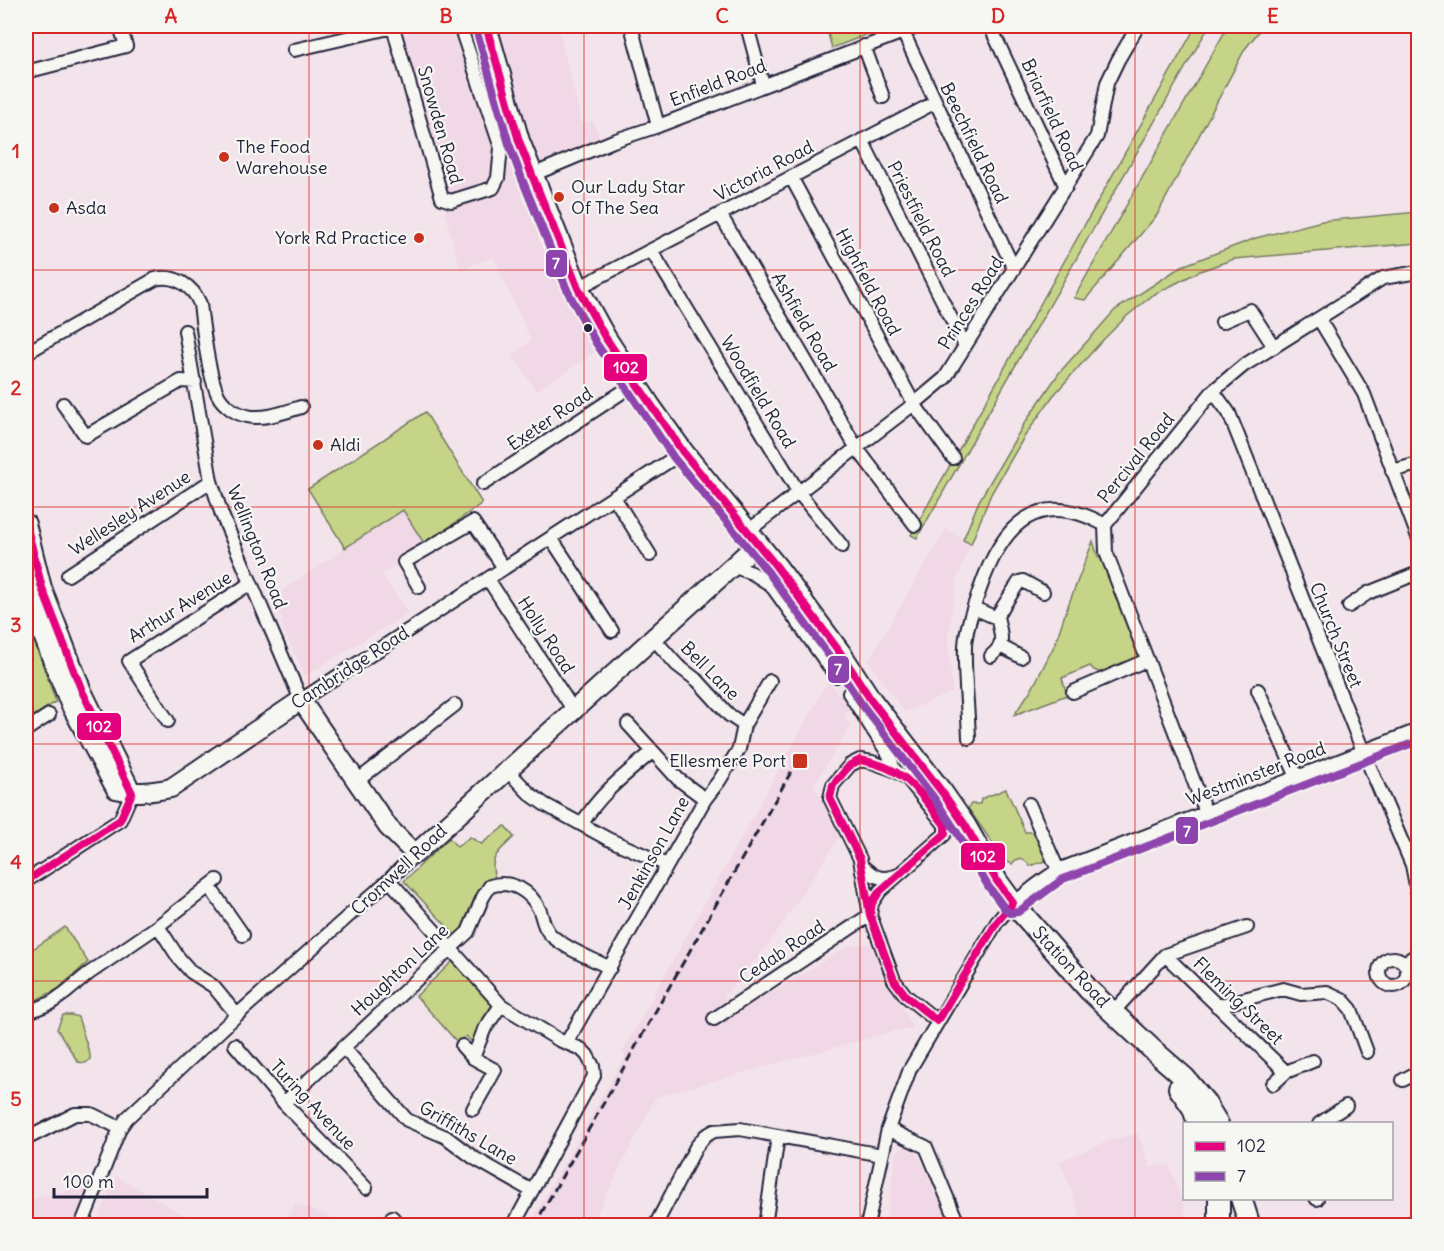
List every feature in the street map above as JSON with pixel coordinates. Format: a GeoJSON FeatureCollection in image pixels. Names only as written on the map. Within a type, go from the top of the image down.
{"type":"FeatureCollection","features":[{"type":"Feature","properties":{"kind":"main road","name":"Station Road"},"geometry":{"type":"LineString","coordinates":[[486,26],[510,144],[532,175],[578,288],[636,383],[683,452],[752,537],[841,654],[872,700],[965,825],[997,881],[1013,903],[1082,982],[1185,1078],[1204,1101],[1217,1122]]}},
{"type":"Feature","properties":{"kind":"main road","name":"Station Road"},"geometry":{"type":"LineString","coordinates":[[1154,1051],[1193,1108],[1197,1122]]}},
{"type":"Feature","properties":{"kind":"main road"},"geometry":{"type":"LineString","coordinates":[[1242,1200],[1250,1226]]}},
{"type":"Feature","properties":{"kind":"street"},"geometry":{"type":"LineString","coordinates":[[26,72],[126,46],[120,26]]}},
{"type":"Feature","properties":{"kind":"street"},"geometry":{"type":"LineString","coordinates":[[294,50],[396,26]]}},
{"type":"Feature","properties":{"kind":"street","name":"Snowden Road"},"geometry":{"type":"LineString","coordinates":[[396,26],[442,198],[451,201],[493,188]]}},
{"type":"Feature","properties":{"kind":"street"},"geometry":{"type":"LineString","coordinates":[[460,26],[510,144],[493,188]]}},
{"type":"Feature","properties":{"kind":"street"},"geometry":{"type":"LineString","coordinates":[[631,26],[658,126]]}},
{"type":"Feature","properties":{"kind":"street"},"geometry":{"type":"LineString","coordinates":[[747,26],[763,85]]}},
{"type":"Feature","properties":{"kind":"street","name":"Enfield Road"},"geometry":{"type":"LineString","coordinates":[[532,175],[623,137],[658,126],[919,26]]}},
{"type":"Feature","properties":{"kind":"street","name":"Briarfield Road"},"geometry":{"type":"LineString","coordinates":[[990,26],[1065,188]]}},
{"type":"Feature","properties":{"kind":"street","name":"Princes Road"},"geometry":{"type":"LineString","coordinates":[[752,537],[799,493],[945,378],[1097,136],[1107,83],[1138,26]]}},
{"type":"Feature","properties":{"kind":"street","name":"Beechfield Road"},"geometry":{"type":"LineString","coordinates":[[903,32],[934,103],[954,140],[1014,269]]}},
{"type":"Feature","properties":{"kind":"street"},"geometry":{"type":"LineString","coordinates":[[864,46],[883,97]]}},
{"type":"Feature","properties":{"kind":"street","name":"Victoria Road"},"geometry":{"type":"LineString","coordinates":[[578,288],[934,103]]}},
{"type":"Feature","properties":{"kind":"street","name":"Priestfield Road"},"geometry":{"type":"LineString","coordinates":[[862,140],[964,346]]}},
{"type":"Feature","properties":{"kind":"street","name":"Highfield Road"},"geometry":{"type":"LineString","coordinates":[[791,177],[914,404],[953,458]]}},
{"type":"Feature","properties":{"kind":"street"},"geometry":{"type":"LineString","coordinates":[[493,188],[509,181]]}},
{"type":"Feature","properties":{"kind":"street","name":"Ashfield Road"},"geometry":{"type":"LineString","coordinates":[[720,214],[856,447],[915,525]]}},
{"type":"Feature","properties":{"kind":"street","name":"Woodfield Road"},"geometry":{"type":"LineString","coordinates":[[651,250],[799,493],[842,546]]}},
{"type":"Feature","properties":{"kind":"street","name":"Percival Road"},"geometry":{"type":"LineString","coordinates":[[1206,813],[1106,552],[1105,525],[1213,391],[1243,366],[1383,278],[1419,272]]}},
{"type":"Feature","properties":{"kind":"street"},"geometry":{"type":"LineString","coordinates":[[26,353],[155,279],[173,278],[191,289],[197,296],[213,380],[219,397],[229,408],[248,417],[275,415],[301,407]]}},
{"type":"Feature","properties":{"kind":"street"},"geometry":{"type":"LineString","coordinates":[[1222,322],[1250,310],[1274,347]]}},
{"type":"Feature","properties":{"kind":"street"},"geometry":{"type":"LineString","coordinates":[[1319,319],[1364,394],[1419,537]]}},
{"type":"Feature","properties":{"kind":"street","name":"Wellington Road"},"geometry":{"type":"LineString","coordinates":[[185,331],[212,481],[222,515],[301,700]]}},
{"type":"Feature","properties":{"kind":"street"},"geometry":{"type":"LineString","coordinates":[[63,404],[86,436],[181,381],[195,382]]}},
{"type":"Feature","properties":{"kind":"street","name":"Exeter Road"},"geometry":{"type":"LineString","coordinates":[[483,484],[636,383]]}},
{"type":"Feature","properties":{"kind":"street","name":"Church Street"},"geometry":{"type":"LineString","coordinates":[[1213,391],[1229,413],[1363,751],[1412,865],[1419,896]]}},
{"type":"Feature","properties":{"kind":"street","name":"Cambridge Road"},"geometry":{"type":"LineString","coordinates":[[132,793],[171,788],[301,700],[683,452]]}},
{"type":"Feature","properties":{"kind":"street"},"geometry":{"type":"LineString","coordinates":[[1392,471],[1419,464]]}},
{"type":"Feature","properties":{"kind":"street","name":"Wellesley Avenue"},"geometry":{"type":"LineString","coordinates":[[68,575],[212,481]]}},
{"type":"Feature","properties":{"kind":"street"},"geometry":{"type":"LineString","coordinates":[[614,497],[650,555]]}},
{"type":"Feature","properties":{"kind":"street"},"geometry":{"type":"LineString","coordinates":[[969,738],[965,644],[982,582],[998,547],[1026,516],[1046,510],[1058,509],[1075,512],[1105,525]]}},
{"type":"Feature","properties":{"kind":"street"},"geometry":{"type":"LineString","coordinates":[[419,587],[404,562],[472,522],[504,568]]}},
{"type":"Feature","properties":{"kind":"street"},"geometry":{"type":"LineString","coordinates":[[26,524],[42,588],[78,681],[132,793],[120,820],[26,881]]}},
{"type":"Feature","properties":{"kind":"street","name":"Cromwell Road"},"geometry":{"type":"LineString","coordinates":[[81,1226],[120,1128],[127,1118],[237,1015],[654,639],[732,566],[752,537]]}},
{"type":"Feature","properties":{"kind":"street"},"geometry":{"type":"LineString","coordinates":[[552,538],[612,631]]}},
{"type":"Feature","properties":{"kind":"street"},"geometry":{"type":"LineString","coordinates":[[732,566],[752,573],[771,585],[836,676]]}},
{"type":"Feature","properties":{"kind":"street"},"geometry":{"type":"LineString","coordinates":[[1349,606],[1368,593],[1419,573]]}},
{"type":"Feature","properties":{"kind":"street","name":"Holly Road"},"geometry":{"type":"LineString","coordinates":[[488,579],[574,711]]}},
{"type":"Feature","properties":{"kind":"street"},"geometry":{"type":"LineString","coordinates":[[974,608],[997,616],[1003,611],[1019,582],[1028,583],[1043,592]]}},
{"type":"Feature","properties":{"kind":"street","name":"Arthur Avenue"},"geometry":{"type":"LineString","coordinates":[[169,721],[129,661],[251,583]]}},
{"type":"Feature","properties":{"kind":"street"},"geometry":{"type":"LineString","coordinates":[[26,593],[70,704],[116,789],[132,793]]}},
{"type":"Feature","properties":{"kind":"street"},"geometry":{"type":"LineString","coordinates":[[991,656],[1000,646],[1001,637],[997,616]]}},
{"type":"Feature","properties":{"kind":"street","name":"Bell Lane"},"geometry":{"type":"LineString","coordinates":[[654,639],[677,665],[698,681],[729,715],[744,725]]}},
{"type":"Feature","properties":{"kind":"street"},"geometry":{"type":"LineString","coordinates":[[1000,646],[1021,657]]}},
{"type":"Feature","properties":{"kind":"street"},"geometry":{"type":"LineString","coordinates":[[1073,692],[1147,660]]}},
{"type":"Feature","properties":{"kind":"street","name":"Jenkinson Lane"},"geometry":{"type":"LineString","coordinates":[[567,1042],[705,799],[719,782],[739,749],[744,725],[770,681]]}},
{"type":"Feature","properties":{"kind":"street"},"geometry":{"type":"LineString","coordinates":[[1258,690],[1298,777]]}},
{"type":"Feature","properties":{"kind":"street"},"geometry":{"type":"LineString","coordinates":[[849,693],[889,755],[894,770]]}},
{"type":"Feature","properties":{"kind":"street"},"geometry":{"type":"LineString","coordinates":[[301,700],[388,827],[415,854]]}},
{"type":"Feature","properties":{"kind":"street"},"geometry":{"type":"LineString","coordinates":[[357,781],[455,705]]}},
{"type":"Feature","properties":{"kind":"street"},"geometry":{"type":"LineString","coordinates":[[26,730],[49,715]]}},
{"type":"Feature","properties":{"kind":"street"},"geometry":{"type":"LineString","coordinates":[[628,724],[678,779],[705,799]]}},
{"type":"Feature","properties":{"kind":"street","name":"Westminster Road"},"geometry":{"type":"LineString","coordinates":[[867,1226],[888,1129],[910,1069],[997,922],[1013,903],[1058,870],[1419,730]]}},
{"type":"Feature","properties":{"kind":"street"},"geometry":{"type":"LineString","coordinates":[[582,824],[592,807],[605,792],[652,752]]}},
{"type":"Feature","properties":{"kind":"street"},"geometry":{"type":"LineString","coordinates":[[870,915],[875,897],[945,834],[945,825],[913,785],[894,770],[860,760],[850,765],[833,785],[830,798],[858,854],[870,915],[899,988],[937,1022]]}},
{"type":"Feature","properties":{"kind":"street"},"geometry":{"type":"LineString","coordinates":[[508,771],[537,799],[608,839],[668,865]]}},
{"type":"Feature","properties":{"kind":"street"},"geometry":{"type":"LineString","coordinates":[[1029,804],[1058,870]]}},
{"type":"Feature","properties":{"kind":"street"},"geometry":{"type":"LineString","coordinates":[[862,866],[878,878],[886,879],[896,876]]}},
{"type":"Feature","properties":{"kind":"street"},"geometry":{"type":"LineString","coordinates":[[389,880],[501,1005],[551,1035],[581,1049],[593,1066],[594,1076],[513,1226]]}},
{"type":"Feature","properties":{"kind":"street"},"geometry":{"type":"LineString","coordinates":[[26,1013],[51,1003],[88,974],[158,926],[213,883],[243,935]]}},
{"type":"Feature","properties":{"kind":"street","name":"Houghton Lane"},"geometry":{"type":"LineString","coordinates":[[284,1103],[468,932],[490,886],[504,883],[524,892],[533,900],[549,934],[610,968]]}},
{"type":"Feature","properties":{"kind":"street","name":"Cedab Road"},"geometry":{"type":"LineString","coordinates":[[714,1019],[870,915]]}},
{"type":"Feature","properties":{"kind":"street"},"geometry":{"type":"LineString","coordinates":[[158,926],[178,957],[191,972],[213,986],[237,1015]]}},
{"type":"Feature","properties":{"kind":"street"},"geometry":{"type":"LineString","coordinates":[[1113,1012],[1165,955],[1247,927]]}},
{"type":"Feature","properties":{"kind":"street"},"geometry":{"type":"LineString","coordinates":[[1404,963],[1419,954]]}},
{"type":"Feature","properties":{"kind":"street","name":"Fleming Street"},"geometry":{"type":"LineString","coordinates":[[1165,955],[1286,1072]]}},
{"type":"Feature","properties":{"kind":"street"},"geometry":{"type":"LineString","coordinates":[[1406,979],[1407,970],[1404,963],[1396,957],[1382,962],[1378,970],[1381,980],[1389,986],[1398,985],[1406,979],[1419,976]]}},
{"type":"Feature","properties":{"kind":"street"},"geometry":{"type":"LineString","coordinates":[[1217,1006],[1283,989],[1301,994],[1327,992],[1342,999],[1351,1009],[1367,1052]]}},
{"type":"Feature","properties":{"kind":"street"},"geometry":{"type":"LineString","coordinates":[[473,1058],[484,1030],[501,1005]]}},
{"type":"Feature","properties":{"kind":"street","name":"Turing Avenue"},"geometry":{"type":"LineString","coordinates":[[235,1045],[284,1103],[366,1188]]}},
{"type":"Feature","properties":{"kind":"street"},"geometry":{"type":"LineString","coordinates":[[462,1046],[473,1058],[495,1070],[472,1109]]}},
{"type":"Feature","properties":{"kind":"street","name":"Griffiths Lane"},"geometry":{"type":"LineString","coordinates":[[343,1047],[407,1120],[446,1137],[474,1158],[532,1191]]}},
{"type":"Feature","properties":{"kind":"street","name":"Fleming Street"},"geometry":{"type":"LineString","coordinates":[[1273,1084],[1286,1072],[1313,1061]]}},
{"type":"Feature","properties":{"kind":"street"},"geometry":{"type":"LineString","coordinates":[[1403,1080],[1419,1072]]}},
{"type":"Feature","properties":{"kind":"street"},"geometry":{"type":"LineString","coordinates":[[1322,1122],[1346,1106]]}},
{"type":"Feature","properties":{"kind":"street"},"geometry":{"type":"LineString","coordinates":[[26,1139],[75,1114],[91,1114],[120,1128]]}},
{"type":"Feature","properties":{"kind":"street"},"geometry":{"type":"LineString","coordinates":[[655,1226],[696,1147],[705,1136],[714,1131],[740,1129],[882,1155]]}},
{"type":"Feature","properties":{"kind":"street"},"geometry":{"type":"LineString","coordinates":[[888,1129],[926,1147],[959,1226]]}},
{"type":"Feature","properties":{"kind":"street"},"geometry":{"type":"LineString","coordinates":[[765,1226],[778,1136]]}},
{"type":"Feature","properties":{"kind":"shaded area"},"geometry":{"type":"Polygon","coordinates":[[[434,26],[558,26],[582,124],[593,120],[600,137],[520,171],[599,350],[536,391],[512,355],[531,341],[493,257],[460,270],[398,35],[434,26]]]}},
{"type":"Feature","properties":{"kind":"shaded area"},"geometry":{"type":"Polygon","coordinates":[[[403,510],[425,545],[382,574],[408,613],[305,676],[280,622],[283,620],[272,597],[403,510]]]}},
{"type":"Feature","properties":{"kind":"shaded area"},"geometry":{"type":"Polygon","coordinates":[[[946,529],[971,544],[958,576],[948,638],[953,692],[904,712],[868,660],[946,529]]]}},
{"type":"Feature","properties":{"kind":"shaded area"},"geometry":{"type":"Polygon","coordinates":[[[828,681],[850,707],[844,718],[852,724],[814,785],[841,835],[768,946],[724,996],[733,1006],[775,991],[848,946],[870,943],[913,1029],[895,1031],[656,1097],[591,1225],[528,1226],[625,1056],[622,1052],[828,681]]]}},
{"type":"Feature","properties":{"kind":"shaded area"},"geometry":{"type":"Polygon","coordinates":[[[1138,1134],[1150,1167],[1169,1164],[1185,1208],[1185,1225],[1084,1225],[1060,1161],[1101,1144],[1138,1134]]]}},
{"type":"Feature","properties":{"kind":"shaded area"},"geometry":{"type":"Polygon","coordinates":[[[909,1146],[918,1154],[950,1225],[885,1226],[895,1158],[900,1149],[909,1146]]]}},
{"type":"Feature","properties":{"kind":"shaded area"},"geometry":{"type":"Polygon","coordinates":[[[116,1176],[186,1216],[204,1225],[96,1225],[116,1176]]]}},
{"type":"Feature","properties":{"kind":"shaded area"},"geometry":{"type":"Polygon","coordinates":[[[91,1184],[75,1225],[26,1226],[26,1200],[91,1184]]]}},
{"type":"Feature","properties":{"kind":"shaded area"},"geometry":{"type":"Polygon","coordinates":[[[296,1203],[348,1225],[283,1225],[296,1203]]]}},
{"type":"Feature","properties":{"kind":"green space"},"geometry":{"type":"Polygon","coordinates":[[[826,26],[889,26],[832,48],[826,26]]]}},
{"type":"Feature","properties":{"kind":"green space"},"geometry":{"type":"Polygon","coordinates":[[[1196,26],[1209,26],[917,538],[911,535],[1196,26]]]}},
{"type":"Feature","properties":{"kind":"green space"},"geometry":{"type":"Polygon","coordinates":[[[1228,26],[1263,26],[1245,49],[1157,215],[1085,300],[1074,298],[1228,26]]]}},
{"type":"Feature","properties":{"kind":"green space"},"geometry":{"type":"Polygon","coordinates":[[[1418,212],[1418,243],[1234,259],[1200,271],[1153,295],[1127,316],[1101,342],[1053,396],[1024,437],[991,494],[971,544],[963,540],[979,501],[1024,424],[1059,373],[1115,310],[1182,266],[1256,238],[1322,221],[1418,212]]]}},
{"type":"Feature","properties":{"kind":"green space"},"geometry":{"type":"Polygon","coordinates":[[[425,412],[482,503],[425,545],[403,510],[345,548],[308,489],[425,412]]]}},
{"type":"Feature","properties":{"kind":"green space"},"geometry":{"type":"Polygon","coordinates":[[[1093,541],[1140,653],[1135,661],[1101,673],[1090,666],[1062,678],[1067,695],[1014,715],[1033,687],[1055,644],[1093,541]]]}},
{"type":"Feature","properties":{"kind":"green space"},"geometry":{"type":"Polygon","coordinates":[[[26,617],[56,702],[26,721],[26,617]]]}},
{"type":"Feature","properties":{"kind":"green space"},"geometry":{"type":"Polygon","coordinates":[[[1006,789],[1025,832],[1034,832],[1039,835],[1048,860],[1030,866],[1021,859],[1012,864],[1005,861],[968,808],[971,804],[980,804],[981,799],[1006,789]]]}},
{"type":"Feature","properties":{"kind":"green space"},"geometry":{"type":"Polygon","coordinates":[[[505,826],[514,837],[494,859],[495,878],[483,888],[464,928],[456,936],[404,881],[449,838],[457,847],[470,837],[481,844],[505,826]]]}},
{"type":"Feature","properties":{"kind":"green space"},"geometry":{"type":"Polygon","coordinates":[[[65,927],[88,962],[58,989],[36,1000],[26,984],[26,954],[65,927]]]}},
{"type":"Feature","properties":{"kind":"green space"},"geometry":{"type":"Polygon","coordinates":[[[454,960],[493,1004],[472,1042],[466,1036],[458,1043],[416,996],[454,960]]]}},
{"type":"Feature","properties":{"kind":"green space"},"geometry":{"type":"Polygon","coordinates":[[[63,1015],[78,1017],[90,1055],[86,1063],[78,1062],[57,1029],[63,1015]]]}},
{"type":"Feature","properties":{"kind":"railway"},"geometry":{"type":"LineString","coordinates":[[534,1226],[795,765]]}},
{"type":"Feature","properties":{"kind":"transit line","name":"102"},"geometry":{"type":"LineString","coordinates":[[486,26],[519,141],[532,175],[578,288],[605,337],[683,452],[776,566],[841,654],[871,700],[942,792],[1013,903],[997,922],[937,1021],[906,996],[894,980],[870,915]]}},
{"type":"Feature","properties":{"kind":"transit line","name":"7"},"geometry":{"type":"LineString","coordinates":[[476,29],[509,144],[522,179],[568,292],[596,343],[674,458],[768,572],[863,706],[934,798],[988,886],[1010,913],[1018,912],[1063,879],[1418,741]]}},
{"type":"Feature","properties":{"kind":"transit line","name":"102"},"geometry":{"type":"LineString","coordinates":[[26,524],[42,588],[82,691],[132,793],[120,820],[26,881]]}},
{"type":"Feature","properties":{"kind":"transit line","name":"102"},"geometry":{"type":"LineString","coordinates":[[860,760],[889,769],[910,782],[945,825],[945,834],[880,891],[872,903],[870,915],[860,859],[830,798],[833,785],[850,765],[860,760]]}},
{"type":"Feature","properties":{"kind":"place","name":"The Food Warehouse"},"geometry":{"type":"Point","coordinates":[224,157]}},
{"type":"Feature","properties":{"kind":"place","name":"Our Lady Star Of The Sea"},"geometry":{"type":"Point","coordinates":[559,197]}},
{"type":"Feature","properties":{"kind":"place","name":"Asda"},"geometry":{"type":"Point","coordinates":[54,208]}},
{"type":"Feature","properties":{"kind":"place","name":"York Rd Practice"},"geometry":{"type":"Point","coordinates":[419,238]}},
{"type":"Feature","properties":{"kind":"place","name":"Aldi"},"geometry":{"type":"Point","coordinates":[318,445]}},
{"type":"Feature","properties":{"kind":"place","name":"Ellesmere Port"},"geometry":{"type":"Point","coordinates":[800,761]}}]}
